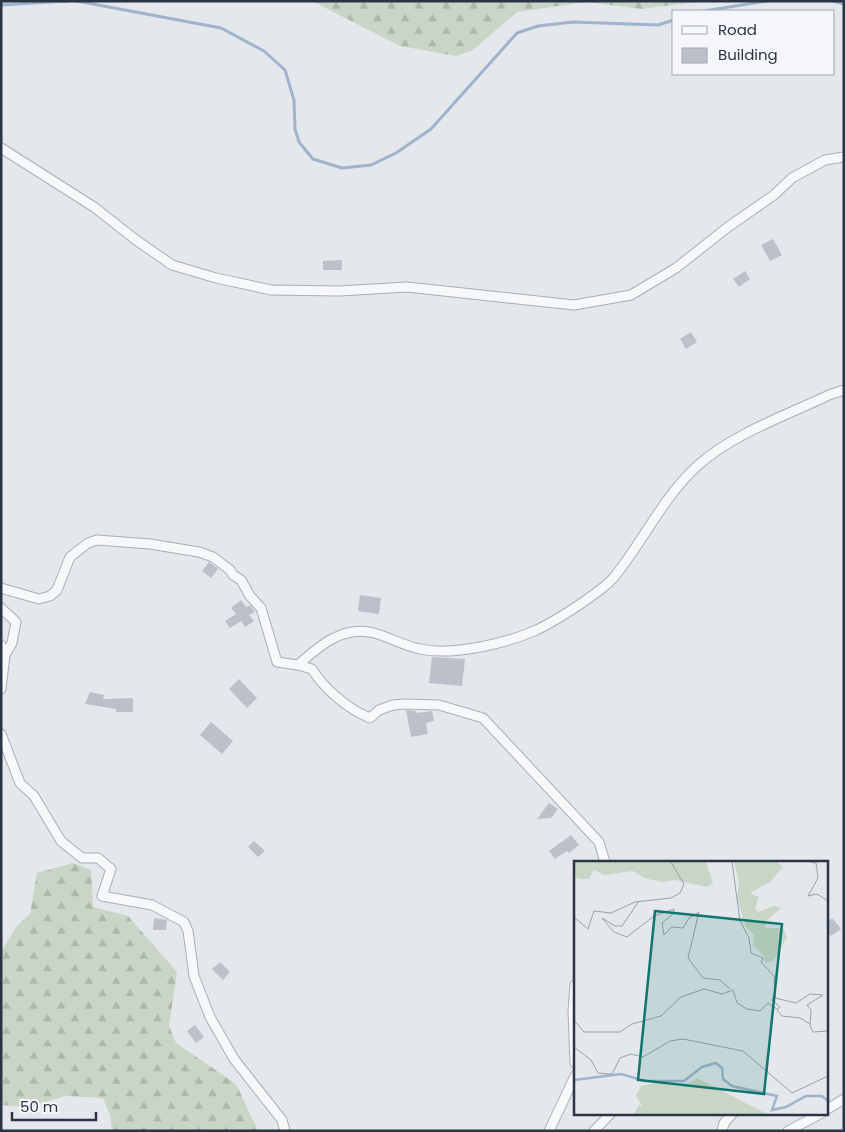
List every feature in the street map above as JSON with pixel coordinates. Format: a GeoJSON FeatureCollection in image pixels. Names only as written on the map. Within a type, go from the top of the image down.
{"type":"FeatureCollection","features":[{"type":"Feature","properties":{"kind":"street"},"geometry":{"type":"LineString","coordinates":[[1,148],[94,206],[136,240],[172,265],[216,278],[271,290],[339,291],[407,287],[574,305],[631,295],[676,268],[728,227],[774,195],[792,178],[825,160],[844,156]]}},
{"type":"Feature","properties":{"kind":"street"},"geometry":{"type":"LineString","coordinates":[[298,665],[318,647],[347,631],[372,632],[420,650],[473,650],[534,631],[572,609],[614,578],[660,511],[696,467],[735,440],[828,395],[844,390]]}},
{"type":"Feature","properties":{"kind":"street"},"geometry":{"type":"LineString","coordinates":[[1,588],[39,599],[50,596],[57,590],[70,557],[88,542],[97,540],[150,544],[192,550],[213,557],[241,580],[250,596],[261,608],[277,662],[312,669],[321,684],[361,715],[370,718],[379,710],[393,704],[438,705],[483,718],[599,842],[605,861]]}},
{"type":"Feature","properties":{"kind":"street"},"geometry":{"type":"LineString","coordinates":[[1,608],[16,622],[12,644],[5,655],[1,688]]}},
{"type":"Feature","properties":{"kind":"street"},"geometry":{"type":"LineString","coordinates":[[1,645],[5,655]]}},
{"type":"Feature","properties":{"kind":"street"},"geometry":{"type":"LineString","coordinates":[[1,734],[20,783],[34,796],[61,840],[82,858],[98,858],[111,869],[102,896],[152,904],[184,922],[188,931],[194,976],[210,1017],[234,1059],[282,1120],[285,1131]]}},
{"type":"Feature","properties":{"kind":"street"},"geometry":{"type":"LineString","coordinates":[[574,998],[574,1037]]}},
{"type":"Feature","properties":{"kind":"street"},"geometry":{"type":"LineString","coordinates":[[549,1131],[574,1078]]}},
{"type":"Feature","properties":{"kind":"street"},"geometry":{"type":"LineString","coordinates":[[828,1109],[844,1099]]}},
{"type":"Feature","properties":{"kind":"street"},"geometry":{"type":"LineString","coordinates":[[594,1131],[610,1114]]}},
{"type":"Feature","properties":{"kind":"street"},"geometry":{"type":"LineString","coordinates":[[722,1131],[724,1123],[732,1114]]}},
{"type":"Feature","properties":{"kind":"street"},"geometry":{"type":"LineString","coordinates":[[788,1131],[820,1114]]}},
{"type":"Feature","properties":{"kind":"green space"},"geometry":{"type":"Polygon","coordinates":[[[312,1],[704,1],[641,9],[586,2],[517,12],[473,50],[456,56],[400,46],[312,1]]]}},
{"type":"Feature","properties":{"kind":"green space"},"geometry":{"type":"Polygon","coordinates":[[[73,863],[91,870],[93,907],[128,916],[177,972],[169,1026],[176,1043],[236,1084],[258,1131],[112,1131],[110,1115],[103,1098],[65,1096],[30,1107],[1,1105],[1,952],[16,927],[30,914],[37,873],[73,863]]]}},
{"type":"Feature","properties":{"kind":"building"},"geometry":{"type":"Polygon","coordinates":[[[773,239],[782,255],[770,261],[761,245],[773,239]]]}},
{"type":"Feature","properties":{"kind":"building"},"geometry":{"type":"Polygon","coordinates":[[[342,260],[342,270],[323,270],[323,261],[342,260]]]}},
{"type":"Feature","properties":{"kind":"building"},"geometry":{"type":"Polygon","coordinates":[[[745,271],[750,279],[739,287],[733,279],[745,271]]]}},
{"type":"Feature","properties":{"kind":"building"},"geometry":{"type":"Polygon","coordinates":[[[691,332],[697,342],[686,349],[680,339],[691,332]]]}},
{"type":"Feature","properties":{"kind":"building"},"geometry":{"type":"Polygon","coordinates":[[[209,562],[218,569],[211,578],[202,571],[209,562]]]}},
{"type":"Feature","properties":{"kind":"building"},"geometry":{"type":"Polygon","coordinates":[[[360,595],[381,598],[379,614],[358,611],[360,595]]]}},
{"type":"Feature","properties":{"kind":"building"},"geometry":{"type":"Polygon","coordinates":[[[241,600],[246,607],[250,605],[255,612],[249,615],[254,621],[245,627],[241,621],[230,628],[225,621],[236,614],[231,608],[241,600]]]}},
{"type":"Feature","properties":{"kind":"building"},"geometry":{"type":"Polygon","coordinates":[[[432,657],[465,659],[462,686],[429,683],[432,657]]]}},
{"type":"Feature","properties":{"kind":"building"},"geometry":{"type":"Polygon","coordinates":[[[239,679],[257,698],[247,708],[229,689],[239,679]]]}},
{"type":"Feature","properties":{"kind":"building"},"geometry":{"type":"Polygon","coordinates":[[[90,692],[104,695],[103,699],[133,698],[133,712],[116,712],[116,709],[85,704],[90,692]]]}},
{"type":"Feature","properties":{"kind":"building"},"geometry":{"type":"Polygon","coordinates":[[[406,710],[416,711],[417,713],[432,711],[434,721],[426,723],[428,734],[411,737],[406,710]]]}},
{"type":"Feature","properties":{"kind":"building"},"geometry":{"type":"Polygon","coordinates":[[[211,722],[233,741],[222,754],[200,735],[211,722]]]}},
{"type":"Feature","properties":{"kind":"building"},"geometry":{"type":"Polygon","coordinates":[[[549,803],[558,809],[551,818],[537,819],[549,803]]]}},
{"type":"Feature","properties":{"kind":"building"},"geometry":{"type":"Polygon","coordinates":[[[571,835],[579,845],[569,853],[567,851],[555,859],[549,851],[571,835]]]}},
{"type":"Feature","properties":{"kind":"building"},"geometry":{"type":"Polygon","coordinates":[[[254,841],[265,851],[258,857],[248,847],[254,841]]]}},
{"type":"Feature","properties":{"kind":"building"},"geometry":{"type":"Polygon","coordinates":[[[154,918],[167,920],[166,930],[153,930],[154,918]]]}},
{"type":"Feature","properties":{"kind":"building"},"geometry":{"type":"Polygon","coordinates":[[[832,918],[841,929],[831,936],[828,932],[828,921],[832,918]]]}},
{"type":"Feature","properties":{"kind":"building"},"geometry":{"type":"Polygon","coordinates":[[[220,962],[230,972],[223,980],[212,969],[220,962]]]}},
{"type":"Feature","properties":{"kind":"building"},"geometry":{"type":"Polygon","coordinates":[[[195,1025],[204,1037],[196,1043],[187,1031],[195,1025]]]}},
{"type":"Feature","properties":{"kind":"waterway"},"geometry":{"type":"LineString","coordinates":[[1,5],[68,1]]}},
{"type":"Feature","properties":{"kind":"waterway"},"geometry":{"type":"LineString","coordinates":[[77,1],[221,28],[264,51],[285,70],[294,100],[295,129],[299,142],[313,159],[342,168],[371,165],[396,153],[431,129],[517,33],[538,26],[573,22],[658,25],[672,21]]}},
{"type":"Feature","properties":{"kind":"waterway"},"geometry":{"type":"LineString","coordinates":[[710,10],[767,1]]}},
{"type":"Feature","properties":{"kind":"waterway"},"geometry":{"type":"LineString","coordinates":[[833,1],[844,4]]}}]}
